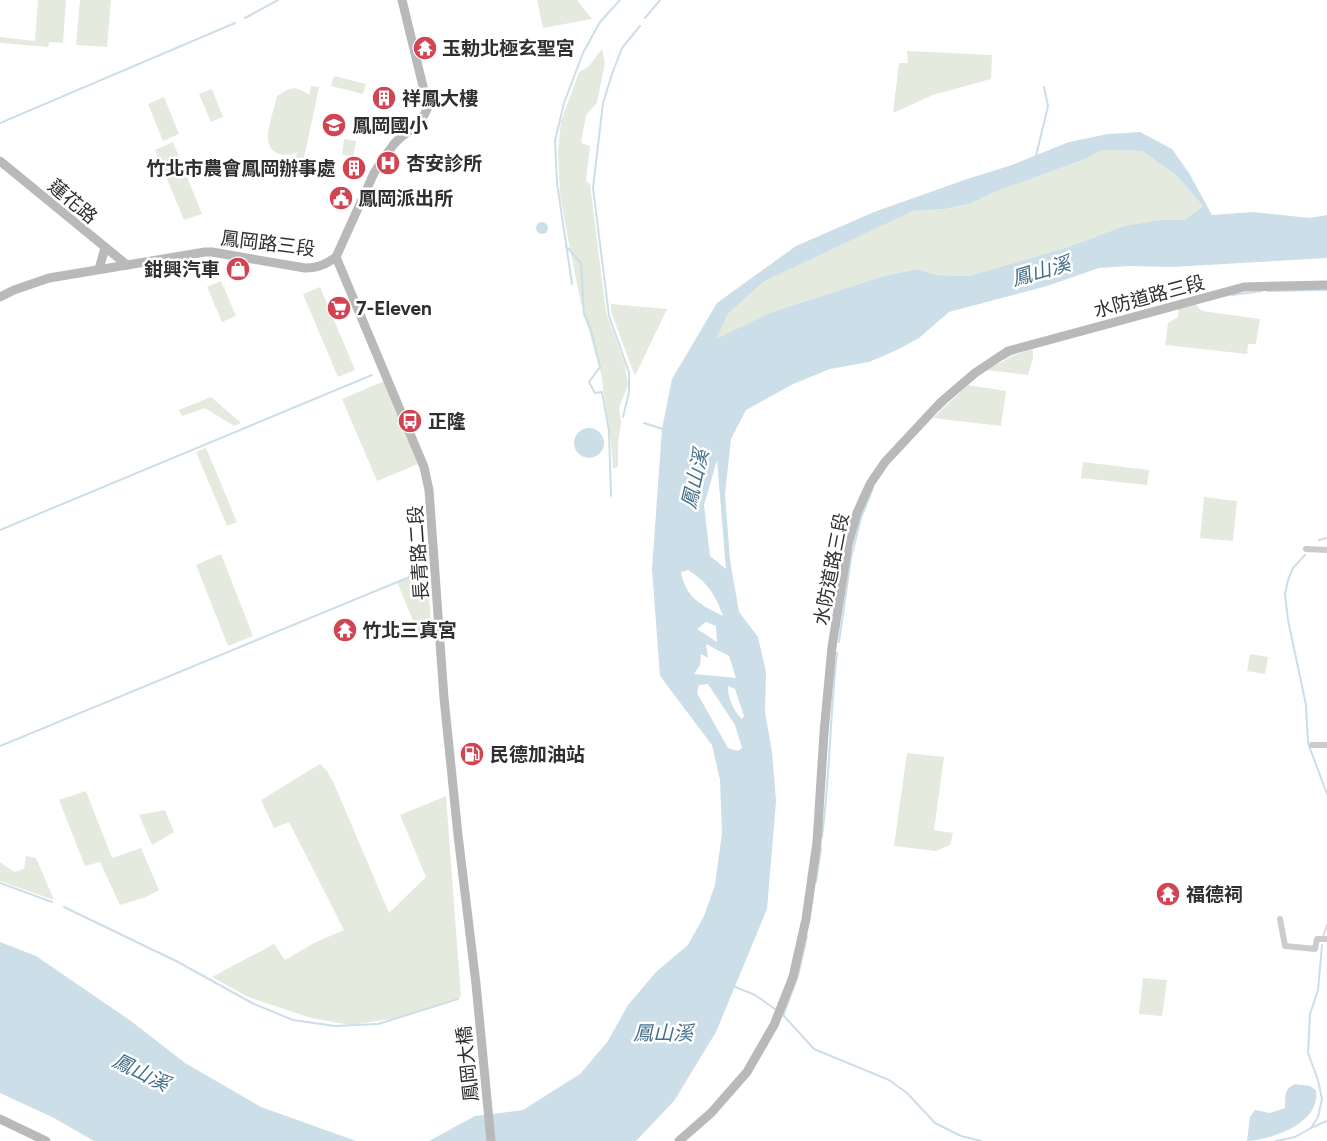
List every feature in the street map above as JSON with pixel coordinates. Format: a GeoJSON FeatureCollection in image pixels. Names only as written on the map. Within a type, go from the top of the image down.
{"type":"FeatureCollection","features":[{"type":"Feature","properties":{"kind":"street","name":"鳳岡路三段"},"geometry":{"type":"LineString","coordinates":[[0,297],[49,278],[212,252],[314,268],[326,264],[336,257],[374,173],[396,143],[418,126],[428,107],[402,0]]}},
{"type":"Feature","properties":{"kind":"street","name":"蓮花路"},"geometry":{"type":"LineString","coordinates":[[0,161],[127,265]]}},
{"type":"Feature","properties":{"kind":"street"},"geometry":{"type":"LineString","coordinates":[[99,269],[105,248]]}},
{"type":"Feature","properties":{"kind":"street","name":"長青路二段"},"geometry":{"type":"LineString","coordinates":[[336,257],[424,467],[429,490],[444,698],[476,984]]}},
{"type":"Feature","properties":{"kind":"street","name":"水防道路三段"},"geometry":{"type":"LineString","coordinates":[[679,1141],[711,1113],[747,1072],[774,1025],[793,978],[806,919],[817,842],[832,647],[848,545],[860,506],[870,484],[885,462],[940,403],[974,373],[1008,351],[1244,287],[1327,285]]}},
{"type":"Feature","properties":{"kind":"street"},"geometry":{"type":"LineString","coordinates":[[1306,550],[1327,550]]}},
{"type":"Feature","properties":{"kind":"street"},"geometry":{"type":"LineString","coordinates":[[1312,745],[1327,745]]}},
{"type":"Feature","properties":{"kind":"street"},"geometry":{"type":"LineString","coordinates":[[1280,919],[1285,946],[1315,949],[1317,939],[1327,939]]}},
{"type":"Feature","properties":{"kind":"street","name":"鳳岡大橋"},"geometry":{"type":"LineString","coordinates":[[476,984],[491,1141]]}},
{"type":"Feature","properties":{"kind":"street"},"geometry":{"type":"LineString","coordinates":[[0,1119],[46,1141]]}},
{"type":"Feature","properties":{"kind":"shaded area"},"geometry":{"type":"Polygon","coordinates":[[[38,0],[66,0],[63,43],[49,42],[48,47],[0,43],[0,37],[35,41],[38,0]]]}},
{"type":"Feature","properties":{"kind":"shaded area"},"geometry":{"type":"Polygon","coordinates":[[[80,0],[111,0],[107,47],[76,45],[80,0]]]}},
{"type":"Feature","properties":{"kind":"shaded area"},"geometry":{"type":"Polygon","coordinates":[[[537,0],[577,0],[592,19],[543,28],[537,0]]]}},
{"type":"Feature","properties":{"kind":"shaded area"},"geometry":{"type":"Polygon","coordinates":[[[602,49],[605,63],[597,103],[586,115],[581,143],[590,146],[586,181],[590,184],[606,312],[625,365],[628,385],[619,408],[621,422],[618,443],[618,467],[613,469],[601,373],[581,303],[560,194],[558,152],[561,121],[579,72],[588,67],[602,49]]]}},
{"type":"Feature","properties":{"kind":"shaded area"},"geometry":{"type":"Polygon","coordinates":[[[907,51],[992,55],[991,79],[933,95],[893,113],[899,63],[908,63],[907,51]]]}},
{"type":"Feature","properties":{"kind":"shaded area"},"geometry":{"type":"Polygon","coordinates":[[[334,76],[366,84],[363,94],[331,86],[334,76]]]}},
{"type":"Feature","properties":{"kind":"shaded area"},"geometry":{"type":"Polygon","coordinates":[[[311,86],[319,87],[303,163],[295,162],[297,152],[283,155],[271,149],[268,139],[270,124],[277,96],[293,88],[309,95],[311,86]]]}},
{"type":"Feature","properties":{"kind":"shaded area"},"geometry":{"type":"Polygon","coordinates":[[[212,89],[223,117],[211,122],[199,94],[212,89]]]}},
{"type":"Feature","properties":{"kind":"shaded area"},"geometry":{"type":"Polygon","coordinates":[[[164,97],[179,134],[163,141],[148,104],[164,97]]]}},
{"type":"Feature","properties":{"kind":"shaded area"},"geometry":{"type":"Polygon","coordinates":[[[390,116],[407,119],[397,130],[390,128],[390,116]]]}},
{"type":"Feature","properties":{"kind":"shaded area"},"geometry":{"type":"Polygon","coordinates":[[[344,139],[356,141],[353,156],[342,155],[344,139]]]}},
{"type":"Feature","properties":{"kind":"shaded area"},"geometry":{"type":"Polygon","coordinates":[[[173,142],[202,214],[184,220],[155,150],[173,142]]]}},
{"type":"Feature","properties":{"kind":"shaded area"},"geometry":{"type":"Polygon","coordinates":[[[1102,150],[1142,151],[1176,175],[1203,206],[1184,220],[1161,220],[1094,237],[1065,248],[969,276],[937,275],[917,269],[884,276],[772,312],[715,340],[728,314],[763,282],[913,211],[945,209],[969,204],[992,193],[1085,159],[1102,150]]]}},
{"type":"Feature","properties":{"kind":"shaded area"},"geometry":{"type":"Polygon","coordinates":[[[221,281],[236,316],[222,322],[207,287],[221,281]]]}},
{"type":"Feature","properties":{"kind":"shaded area"},"geometry":{"type":"Polygon","coordinates":[[[320,287],[355,370],[338,377],[303,294],[320,287]]]}},
{"type":"Feature","properties":{"kind":"shaded area"},"geometry":{"type":"Polygon","coordinates":[[[1194,303],[1202,311],[1260,319],[1256,344],[1248,344],[1247,354],[1165,345],[1168,323],[1178,317],[1178,308],[1194,303]]]}},
{"type":"Feature","properties":{"kind":"shaded area"},"geometry":{"type":"Polygon","coordinates":[[[611,304],[667,309],[635,376],[611,312],[611,304]]]}},
{"type":"Feature","properties":{"kind":"shaded area"},"geometry":{"type":"Polygon","coordinates":[[[1033,349],[1033,358],[1028,375],[986,370],[1017,354],[1033,349]]]}},
{"type":"Feature","properties":{"kind":"shaded area"},"geometry":{"type":"Polygon","coordinates":[[[384,381],[418,464],[377,481],[342,399],[384,381]]]}},
{"type":"Feature","properties":{"kind":"shaded area"},"geometry":{"type":"Polygon","coordinates":[[[968,385],[1006,391],[1001,426],[933,418],[968,385]]]}},
{"type":"Feature","properties":{"kind":"shaded area"},"geometry":{"type":"Polygon","coordinates":[[[211,397],[241,423],[234,426],[205,408],[182,416],[179,410],[211,397]]]}},
{"type":"Feature","properties":{"kind":"shaded area"},"geometry":{"type":"Polygon","coordinates":[[[206,448],[237,522],[227,526],[196,452],[206,448]]]}},
{"type":"Feature","properties":{"kind":"shaded area"},"geometry":{"type":"Polygon","coordinates":[[[1083,462],[1149,470],[1147,485],[1081,478],[1083,462]]]}},
{"type":"Feature","properties":{"kind":"shaded area"},"geometry":{"type":"Polygon","coordinates":[[[1204,497],[1237,501],[1233,541],[1200,538],[1204,497]]]}},
{"type":"Feature","properties":{"kind":"shaded area"},"geometry":{"type":"Polygon","coordinates":[[[221,554],[253,636],[228,646],[196,565],[221,554]]]}},
{"type":"Feature","properties":{"kind":"shaded area"},"geometry":{"type":"Polygon","coordinates":[[[427,571],[432,637],[421,640],[397,582],[427,571]]]}},
{"type":"Feature","properties":{"kind":"shaded area"},"geometry":{"type":"Polygon","coordinates":[[[1250,654],[1268,657],[1265,674],[1247,671],[1250,654]]]}},
{"type":"Feature","properties":{"kind":"shaded area"},"geometry":{"type":"Polygon","coordinates":[[[907,753],[944,757],[934,830],[953,833],[950,845],[936,851],[894,846],[907,753]]]}},
{"type":"Feature","properties":{"kind":"shaded area"},"geometry":{"type":"Polygon","coordinates":[[[320,764],[327,771],[335,786],[389,913],[426,877],[400,815],[446,796],[461,997],[397,1018],[350,1025],[311,1018],[248,997],[212,977],[274,944],[285,960],[314,943],[344,930],[289,822],[274,828],[261,800],[320,764]]]}},
{"type":"Feature","properties":{"kind":"shaded area"},"geometry":{"type":"Polygon","coordinates":[[[86,791],[112,858],[141,848],[159,890],[146,897],[120,905],[100,862],[85,866],[59,800],[86,791]]]}},
{"type":"Feature","properties":{"kind":"shaded area"},"geometry":{"type":"Polygon","coordinates":[[[165,810],[174,832],[152,845],[139,815],[165,810]]]}},
{"type":"Feature","properties":{"kind":"shaded area"},"geometry":{"type":"Polygon","coordinates":[[[26,856],[36,858],[54,900],[0,881],[0,862],[14,872],[24,869],[26,856]]]}},
{"type":"Feature","properties":{"kind":"shaded area"},"geometry":{"type":"Polygon","coordinates":[[[1143,978],[1167,980],[1162,1016],[1139,1014],[1143,978]]]}},
{"type":"Feature","properties":{"kind":"water","name":"鳳山溪"},"geometry":{"type":"Polygon","coordinates":[[[1140,132],[1172,149],[1189,173],[1212,215],[1253,212],[1310,218],[1327,215],[1327,258],[1172,267],[1129,266],[1099,268],[1047,286],[949,312],[919,338],[899,349],[869,362],[830,369],[793,384],[746,410],[731,439],[725,494],[730,560],[739,612],[758,637],[766,672],[765,712],[772,752],[776,801],[767,909],[716,1032],[674,1101],[636,1141],[429,1141],[475,1116],[523,1110],[580,1074],[608,1041],[628,1005],[656,972],[688,945],[704,916],[715,885],[722,833],[720,780],[712,745],[660,676],[652,569],[662,429],[672,379],[717,303],[796,246],[874,212],[1009,166],[1069,142],[1108,134],[1140,132]],[[1102,150],[1085,159],[992,193],[969,204],[945,209],[913,211],[763,282],[728,314],[716,339],[772,312],[884,276],[917,269],[937,275],[969,276],[1065,248],[1125,226],[1161,220],[1184,220],[1203,206],[1176,175],[1142,151],[1102,150]],[[717,460],[704,505],[710,556],[726,569],[717,460]],[[688,570],[681,572],[683,581],[696,600],[723,616],[714,595],[706,584],[688,570]],[[706,622],[697,629],[717,642],[716,626],[706,622]],[[706,644],[708,658],[701,654],[700,665],[694,674],[736,678],[729,656],[706,644]],[[708,684],[699,685],[697,693],[728,748],[738,751],[742,748],[735,725],[708,684]],[[728,686],[729,695],[736,712],[742,719],[744,716],[735,689],[728,686]]]}},
{"type":"Feature","properties":{"kind":"water"},"geometry":{"type":"Polygon","coordinates":[[[540,222],[544,222],[548,228],[544,234],[540,234],[536,230],[536,226],[540,222]]]}},
{"type":"Feature","properties":{"kind":"water"},"geometry":{"type":"Polygon","coordinates":[[[589,428],[600,432],[604,443],[600,454],[589,458],[578,454],[574,443],[578,432],[589,428]]]}},
{"type":"Feature","properties":{"kind":"water","name":"鳳山溪"},"geometry":{"type":"Polygon","coordinates":[[[0,942],[36,956],[131,1021],[185,1063],[261,1107],[356,1141],[94,1141],[54,1118],[0,1093],[0,942]]]}},
{"type":"Feature","properties":{"kind":"water"},"geometry":{"type":"Polygon","coordinates":[[[1295,1084],[1310,1086],[1316,1090],[1316,1102],[1311,1112],[1294,1127],[1282,1133],[1247,1141],[1250,1117],[1255,1110],[1270,1113],[1285,1108],[1287,1091],[1295,1084]]]}},
{"type":"Feature","properties":{"kind":"waterway"},"geometry":{"type":"LineString","coordinates":[[245,18],[278,0]]}},
{"type":"Feature","properties":{"kind":"waterway"},"geometry":{"type":"LineString","coordinates":[[572,284],[557,183],[555,141],[564,103],[583,53],[600,22],[620,0]]}},
{"type":"Feature","properties":{"kind":"waterway"},"geometry":{"type":"LineString","coordinates":[[645,18],[660,0]]}},
{"type":"Feature","properties":{"kind":"waterway"},"geometry":{"type":"LineString","coordinates":[[0,123],[235,23]]}},
{"type":"Feature","properties":{"kind":"waterway"},"geometry":{"type":"LineString","coordinates":[[623,417],[629,392],[629,372],[609,316],[593,188],[603,103],[622,48],[640,26]]}},
{"type":"Feature","properties":{"kind":"waterway"},"geometry":{"type":"LineString","coordinates":[[1036,156],[1048,106],[1044,87]]}},
{"type":"Feature","properties":{"kind":"waterway"},"geometry":{"type":"LineString","coordinates":[[566,246],[581,263],[584,314],[591,330],[600,367],[589,382],[595,393],[602,392],[609,431],[611,496]]}},
{"type":"Feature","properties":{"kind":"waterway"},"geometry":{"type":"LineString","coordinates":[[1267,291],[1327,290]]}},
{"type":"Feature","properties":{"kind":"waterway"},"geometry":{"type":"LineString","coordinates":[[1232,295],[1262,291]]}},
{"type":"Feature","properties":{"kind":"waterway"},"geometry":{"type":"LineString","coordinates":[[1003,359],[1014,353]]}},
{"type":"Feature","properties":{"kind":"waterway"},"geometry":{"type":"LineString","coordinates":[[0,530],[372,375]]}},
{"type":"Feature","properties":{"kind":"waterway"},"geometry":{"type":"LineString","coordinates":[[939,410],[946,403]]}},
{"type":"Feature","properties":{"kind":"waterway"},"geometry":{"type":"LineString","coordinates":[[644,423],[663,429]]}},
{"type":"Feature","properties":{"kind":"waterway"},"geometry":{"type":"LineString","coordinates":[[839,642],[851,558],[861,518],[873,488]]}},
{"type":"Feature","properties":{"kind":"waterway"},"geometry":{"type":"LineString","coordinates":[[1319,540],[1327,538]]}},
{"type":"Feature","properties":{"kind":"waterway"},"geometry":{"type":"LineString","coordinates":[[1305,555],[1293,568],[1285,594],[1288,620],[1306,705],[1308,743],[1327,794]]}},
{"type":"Feature","properties":{"kind":"waterway"},"geometry":{"type":"LineString","coordinates":[[0,746],[429,569]]}},
{"type":"Feature","properties":{"kind":"waterway"},"geometry":{"type":"LineString","coordinates":[[822,837],[837,653]]}},
{"type":"Feature","properties":{"kind":"waterway"},"geometry":{"type":"LineString","coordinates":[[816,882],[821,848]]}},
{"type":"Feature","properties":{"kind":"waterway"},"geometry":{"type":"LineString","coordinates":[[0,883],[52,902]]}},
{"type":"Feature","properties":{"kind":"waterway"},"geometry":{"type":"LineString","coordinates":[[64,907],[178,962],[254,1004],[293,1020],[335,1026],[378,1024],[458,999]]}},
{"type":"Feature","properties":{"kind":"waterway"},"geometry":{"type":"LineString","coordinates":[[1323,937],[1327,925]]}},
{"type":"Feature","properties":{"kind":"waterway"},"geometry":{"type":"LineString","coordinates":[[783,1016],[798,976],[807,936]]}},
{"type":"Feature","properties":{"kind":"waterway"},"geometry":{"type":"LineString","coordinates":[[1276,1141],[1295,1137],[1311,1128],[1318,1117],[1322,1099],[1318,1080],[1308,1053],[1310,1014],[1318,990],[1322,945]]}},
{"type":"Feature","properties":{"kind":"waterway"},"geometry":{"type":"LineString","coordinates":[[733,986],[755,995],[775,1009]]}},
{"type":"Feature","properties":{"kind":"waterway"},"geometry":{"type":"LineString","coordinates":[[783,1015],[814,1049],[889,1080],[907,1093],[935,1123],[961,1136],[981,1141]]}},
{"type":"Feature","properties":{"kind":"waterway"},"geometry":{"type":"LineString","coordinates":[[1311,1128],[1327,1121]]}},
{"type":"Feature","properties":{"kind":"place","name":"玉勅北極玄聖宮"},"geometry":{"type":"Point","coordinates":[425,48]}},
{"type":"Feature","properties":{"kind":"place","name":"祥鳳大樓"},"geometry":{"type":"Point","coordinates":[384,98]}},
{"type":"Feature","properties":{"kind":"place","name":"鳳岡國小"},"geometry":{"type":"Point","coordinates":[334,125]}},
{"type":"Feature","properties":{"kind":"place","name":"杏安診所"},"geometry":{"type":"Point","coordinates":[388,163]}},
{"type":"Feature","properties":{"kind":"place","name":"竹北市農會鳳岡辦事處"},"geometry":{"type":"Point","coordinates":[354,168]}},
{"type":"Feature","properties":{"kind":"place","name":"鳳岡派出所"},"geometry":{"type":"Point","coordinates":[341,198]}},
{"type":"Feature","properties":{"kind":"place","name":"鉗興汽車"},"geometry":{"type":"Point","coordinates":[238,269]}},
{"type":"Feature","properties":{"kind":"place","name":"7-Eleven"},"geometry":{"type":"Point","coordinates":[339,308]}},
{"type":"Feature","properties":{"kind":"place","name":"正隆"},"geometry":{"type":"Point","coordinates":[410,421]}},
{"type":"Feature","properties":{"kind":"place","name":"竹北三真宮"},"geometry":{"type":"Point","coordinates":[345,630]}},
{"type":"Feature","properties":{"kind":"place","name":"民德加油站"},"geometry":{"type":"Point","coordinates":[472,754]}},
{"type":"Feature","properties":{"kind":"place","name":"福德祠"},"geometry":{"type":"Point","coordinates":[1168,894]}}]}
